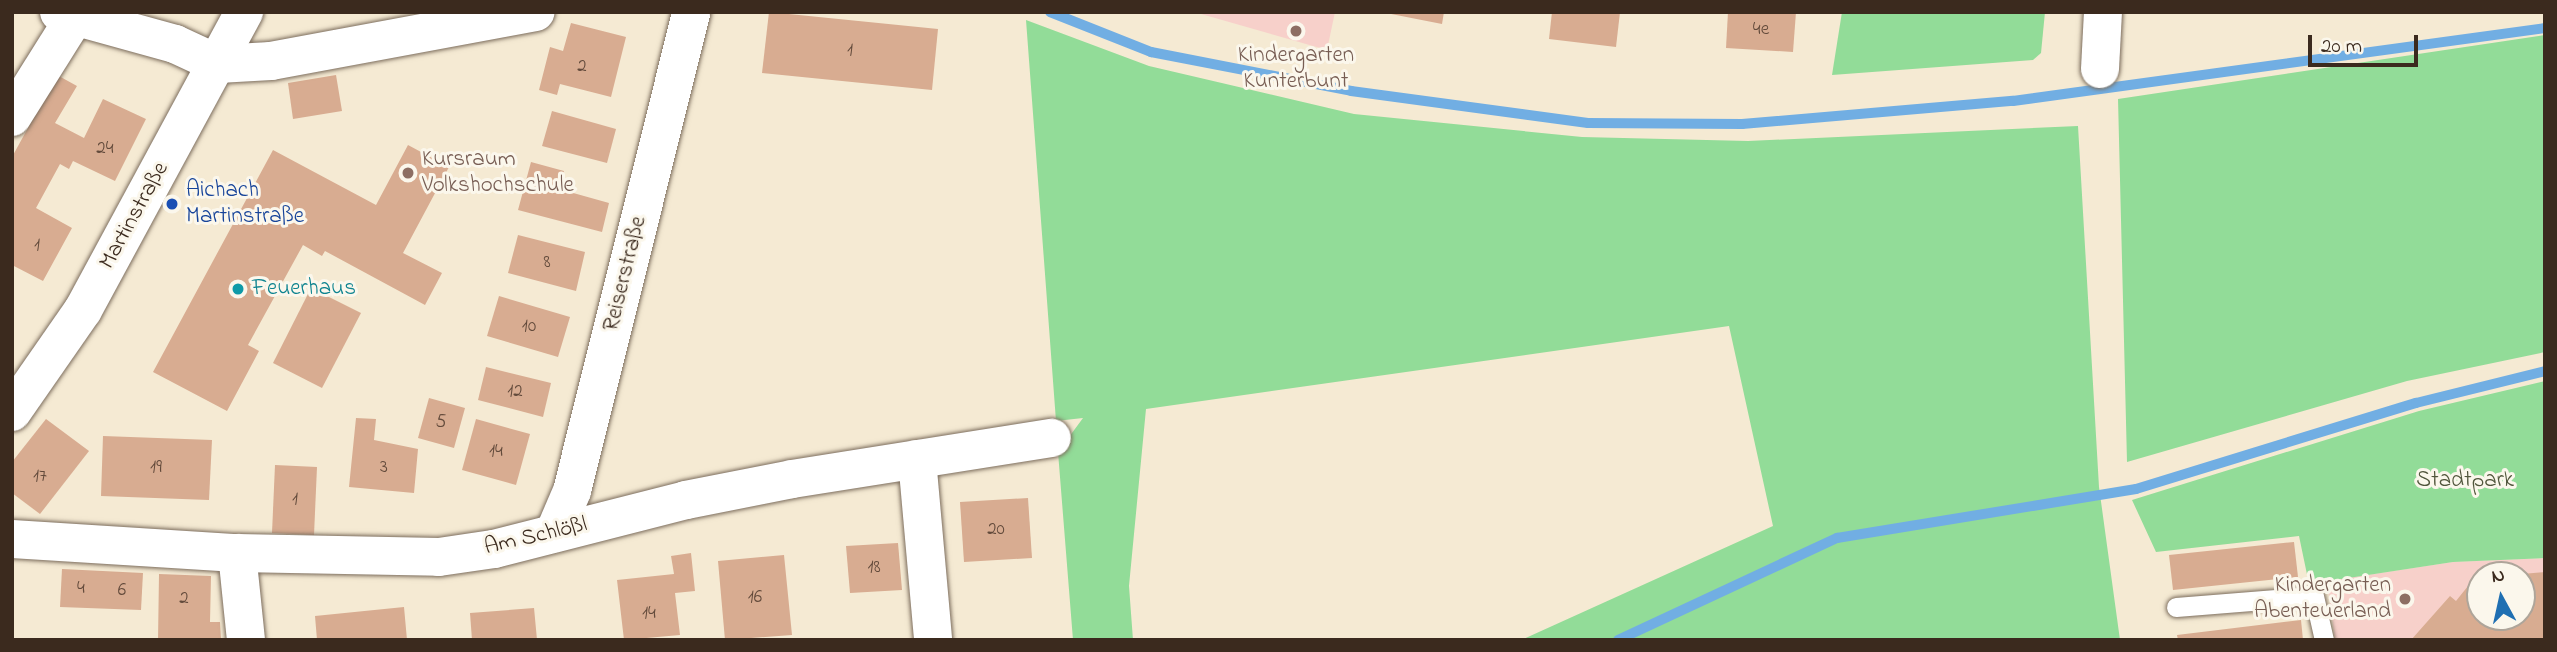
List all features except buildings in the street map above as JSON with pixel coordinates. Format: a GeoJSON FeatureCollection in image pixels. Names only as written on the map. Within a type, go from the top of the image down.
{"type":"FeatureCollection","features":[{"type":"Feature","properties":{"kind":"street","name":"Martinstraße"},"geometry":{"type":"LineString","coordinates":[[12,412],[83,310],[244,12]]}},
{"type":"Feature","properties":{"kind":"street"},"geometry":{"type":"LineString","coordinates":[[12,117],[67,15],[175,44],[218,64],[271,61],[535,12]]}},
{"type":"Feature","properties":{"kind":"street","name":"Reiserstraße"},"geometry":{"type":"LineString","coordinates":[[554,533],[572,491],[691,12]]}},
{"type":"Feature","properties":{"kind":"street"},"geometry":{"type":"LineString","coordinates":[[2099,69],[2102,12]]}},
{"type":"Feature","properties":{"kind":"street","name":"Am Schlößl"},"geometry":{"type":"LineString","coordinates":[[12,539],[237,552],[439,557],[713,495],[1052,438]]}},
{"type":"Feature","properties":{"kind":"street"},"geometry":{"type":"LineString","coordinates":[[917,459],[933,640]]}},
{"type":"Feature","properties":{"kind":"street"},"geometry":{"type":"LineString","coordinates":[[237,552],[246,640]]}},
{"type":"Feature","properties":{"kind":"lane"},"geometry":{"type":"LineString","coordinates":[[2176,607],[2314,596],[2324,640]]}},
{"type":"Feature","properties":{"kind":"shaded area","name":"Kindergarten Kunterbunt"},"geometry":{"type":"Polygon","coordinates":[[[1194,12],[1335,12],[1327,50],[1194,12]]]}},
{"type":"Feature","properties":{"kind":"shaded area","name":"Kindergarten Abenteuerland"},"geometry":{"type":"Polygon","coordinates":[[[2545,558],[2545,640],[2335,640],[2327,581],[2466,561],[2466,631],[2536,631],[2536,561],[2476,561],[2545,558]]]}},
{"type":"Feature","properties":{"kind":"green space"},"geometry":{"type":"Polygon","coordinates":[[[1842,12],[2045,12],[2041,53],[2033,60],[1832,75],[1842,12]]]}},
{"type":"Feature","properties":{"kind":"green space"},"geometry":{"type":"Polygon","coordinates":[[[1026,20],[1149,66],[1354,114],[1582,137],[1748,141],[2078,126],[2099,487],[2120,640],[1521,640],[1773,526],[1729,326],[1146,409],[1129,586],[1133,640],[1073,640],[1058,452],[1083,418],[1056,421],[1026,20]]]}},
{"type":"Feature","properties":{"kind":"green space"},"geometry":{"type":"Polygon","coordinates":[[[2545,35],[2545,352],[2407,381],[2127,462],[2118,99],[2545,35]]]}},
{"type":"Feature","properties":{"kind":"green space","name":"Stadtpark"},"geometry":{"type":"Polygon","coordinates":[[[2545,381],[2545,558],[2453,562],[2309,584],[2299,536],[2156,552],[2132,500],[2419,411],[2545,381]]]}},
{"type":"Feature","properties":{"kind":"waterway"},"geometry":{"type":"LineString","coordinates":[[1050,12],[1151,52],[1351,91],[1588,123],[1742,124],[2013,101],[2545,28]]}},
{"type":"Feature","properties":{"kind":"waterway"},"geometry":{"type":"LineString","coordinates":[[1618,640],[1837,538],[2136,489],[2416,403],[2545,371]]}},
{"type":"Feature","properties":{"kind":"place","name":"Kindergarten Kunterbunt"},"geometry":{"type":"Point","coordinates":[1296,31]}},
{"type":"Feature","properties":{"kind":"place","name":"Kursraum Volkshochschule"},"geometry":{"type":"Point","coordinates":[408,173]}},
{"type":"Feature","properties":{"kind":"place","name":"Aichach Martinstraße"},"geometry":{"type":"Point","coordinates":[172,204]}},
{"type":"Feature","properties":{"kind":"place","name":"Feuerhaus"},"geometry":{"type":"Point","coordinates":[238,289]}},
{"type":"Feature","properties":{"kind":"place","name":"Kindergarten Abenteuerland"},"geometry":{"type":"Point","coordinates":[2405,599]}}]}
